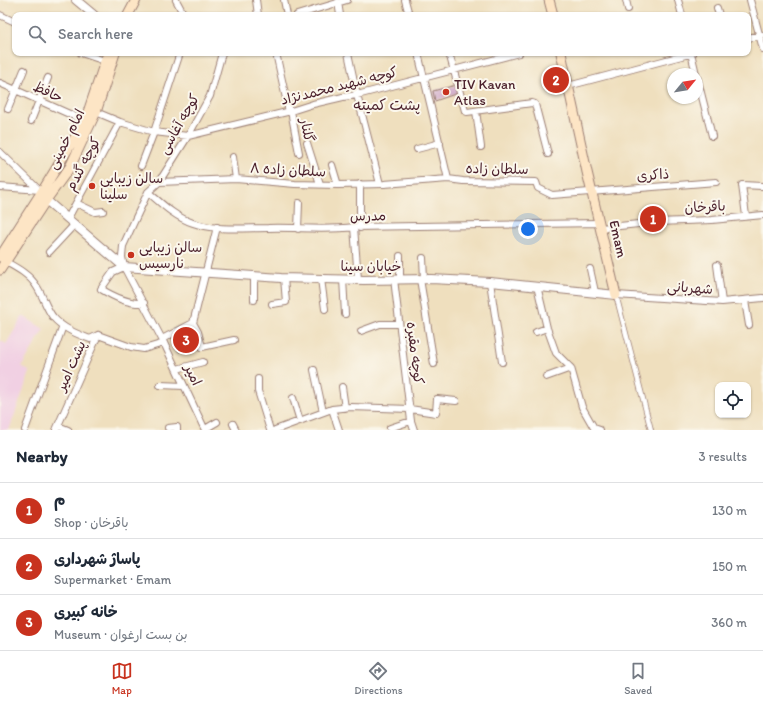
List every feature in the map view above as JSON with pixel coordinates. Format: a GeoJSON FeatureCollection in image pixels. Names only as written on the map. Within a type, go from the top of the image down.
{"type":"FeatureCollection","features":[{"type":"Feature","properties":{"kind":"main road"},"geometry":{"type":"LineString","coordinates":[[123,12],[129,0]]}},
{"type":"Feature","properties":{"kind":"main road"},"geometry":{"type":"LineString","coordinates":[[130,12],[136,0]]}},
{"type":"Feature","properties":{"kind":"main road"},"geometry":{"type":"LineString","coordinates":[[549,0],[552,12]]}},
{"type":"Feature","properties":{"kind":"main road","name":"امام خمینی"},"geometry":{"type":"LineString","coordinates":[[3,259],[70,167],[96,112],[114,56]]}},
{"type":"Feature","properties":{"kind":"main road","name":"Emam"},"geometry":{"type":"LineString","coordinates":[[562,56],[616,295]]}},
{"type":"Feature","properties":{"kind":"main road","name":"امام خمینی"},"geometry":{"type":"LineString","coordinates":[[0,270],[3,259],[41,190],[85,121],[106,57]]}},
{"type":"Feature","properties":{"kind":"street"},"geometry":{"type":"LineString","coordinates":[[76,0],[90,12]]}},
{"type":"Feature","properties":{"kind":"street"},"geometry":{"type":"LineString","coordinates":[[176,0],[182,12]]}},
{"type":"Feature","properties":{"kind":"street"},"geometry":{"type":"LineString","coordinates":[[256,0],[258,12]]}},
{"type":"Feature","properties":{"kind":"street"},"geometry":{"type":"LineString","coordinates":[[284,0],[286,12]]}},
{"type":"Feature","properties":{"kind":"street"},"geometry":{"type":"LineString","coordinates":[[306,12],[347,0]]}},
{"type":"Feature","properties":{"kind":"street"},"geometry":{"type":"LineString","coordinates":[[405,0],[408,12]]}},
{"type":"Feature","properties":{"kind":"street"},"geometry":{"type":"LineString","coordinates":[[626,0],[628,9]]}},
{"type":"Feature","properties":{"kind":"street"},"geometry":{"type":"LineString","coordinates":[[678,0],[681,12]]}},
{"type":"Feature","properties":{"kind":"street"},"geometry":{"type":"LineString","coordinates":[[750,0],[761,35],[763,49]]}},
{"type":"Feature","properties":{"kind":"street"},"geometry":{"type":"LineString","coordinates":[[338,2],[340,12]]}},
{"type":"Feature","properties":{"kind":"street"},"geometry":{"type":"LineString","coordinates":[[717,8],[718,12]]}},
{"type":"Feature","properties":{"kind":"street"},"geometry":{"type":"LineString","coordinates":[[0,15],[12,21]]}},
{"type":"Feature","properties":{"kind":"street"},"geometry":{"type":"LineString","coordinates":[[751,37],[761,35]]}},
{"type":"Feature","properties":{"kind":"street"},"geometry":{"type":"LineString","coordinates":[[141,166],[179,56]]}},
{"type":"Feature","properties":{"kind":"street","name":"کوچه آغاسی"},"geometry":{"type":"LineString","coordinates":[[124,267],[122,257],[123,246],[148,192],[159,182],[188,136],[210,96],[221,56]]}},
{"type":"Feature","properties":{"kind":"street","name":"گلنار"},"geometry":{"type":"LineString","coordinates":[[277,56],[299,153]]}},
{"type":"Feature","properties":{"kind":"street"},"geometry":{"type":"LineString","coordinates":[[349,56],[380,184]]}},
{"type":"Feature","properties":{"kind":"street"},"geometry":{"type":"LineString","coordinates":[[419,56],[448,179]]}},
{"type":"Feature","properties":{"kind":"street"},"geometry":{"type":"LineString","coordinates":[[450,56],[465,111],[534,104],[548,154]]}},
{"type":"Feature","properties":{"kind":"street","name":"کوچه شهید محمدنژاد"},"geometry":{"type":"LineString","coordinates":[[188,136],[290,112],[343,96],[357,95],[507,56]]}},
{"type":"Feature","properties":{"kind":"street"},"geometry":{"type":"LineString","coordinates":[[568,86],[681,56]]}},
{"type":"Feature","properties":{"kind":"street"},"geometry":{"type":"LineString","coordinates":[[693,56],[695,68]]}},
{"type":"Feature","properties":{"kind":"street"},"geometry":{"type":"LineString","coordinates":[[8,109],[24,70]]}},
{"type":"Feature","properties":{"kind":"street"},"geometry":{"type":"LineString","coordinates":[[31,121],[48,78]]}},
{"type":"Feature","properties":{"kind":"street","name":"حافظ"},"geometry":{"type":"LineString","coordinates":[[0,83],[85,121]]}},
{"type":"Feature","properties":{"kind":"street"},"geometry":{"type":"LineString","coordinates":[[703,99],[712,136]]}},
{"type":"Feature","properties":{"kind":"street"},"geometry":{"type":"LineString","coordinates":[[476,111],[481,147]]}},
{"type":"Feature","properties":{"kind":"street"},"geometry":{"type":"LineString","coordinates":[[96,112],[120,122],[154,132],[188,136]]}},
{"type":"Feature","properties":{"kind":"street","name":"کوچه گندم"},"geometry":{"type":"LineString","coordinates":[[68,218],[120,122]]}},
{"type":"Feature","properties":{"kind":"street"},"geometry":{"type":"LineString","coordinates":[[306,143],[320,184]]}},
{"type":"Feature","properties":{"kind":"street"},"geometry":{"type":"LineString","coordinates":[[417,149],[440,143]]}},
{"type":"Feature","properties":{"kind":"street"},"geometry":{"type":"LineString","coordinates":[[0,152],[41,190]]}},
{"type":"Feature","properties":{"kind":"street"},"geometry":{"type":"LineString","coordinates":[[233,157],[236,179]]}},
{"type":"Feature","properties":{"kind":"street"},"geometry":{"type":"LineString","coordinates":[[332,165],[338,185]]}},
{"type":"Feature","properties":{"kind":"street","name":"سلطان زاده ۸"},"geometry":{"type":"LineString","coordinates":[[159,182],[236,179],[295,184],[338,185],[415,182]]}},
{"type":"Feature","properties":{"kind":"street","name":"سلطان زاده"},"geometry":{"type":"LineString","coordinates":[[415,182],[448,179],[463,181],[536,182],[538,188],[552,195]]}},
{"type":"Feature","properties":{"kind":"street","name":"ذاکری"},"geometry":{"type":"LineString","coordinates":[[552,195],[716,182]]}},
{"type":"Feature","properties":{"kind":"street"},"geometry":{"type":"LineString","coordinates":[[358,279],[357,228],[360,184]]}},
{"type":"Feature","properties":{"kind":"street"},"geometry":{"type":"LineString","coordinates":[[746,216],[742,185],[762,186]]}},
{"type":"Feature","properties":{"kind":"street"},"geometry":{"type":"LineString","coordinates":[[0,187],[41,190]]}},
{"type":"Feature","properties":{"kind":"street","name":"مدرس"},"geometry":{"type":"LineString","coordinates":[[148,192],[178,217],[194,224],[217,227],[333,230],[357,228],[600,226]]}},
{"type":"Feature","properties":{"kind":"street"},"geometry":{"type":"LineString","coordinates":[[46,200],[124,267],[113,272],[101,289],[135,304],[144,303]]}},
{"type":"Feature","properties":{"kind":"street"},"geometry":{"type":"LineString","coordinates":[[76,202],[95,212],[103,211]]}},
{"type":"Feature","properties":{"kind":"street"},"geometry":{"type":"LineString","coordinates":[[298,229],[299,203]]}},
{"type":"Feature","properties":{"kind":"street"},"geometry":{"type":"LineString","coordinates":[[657,212],[657,222]]}},
{"type":"Feature","properties":{"kind":"street","name":"باقرخان"},"geometry":{"type":"LineString","coordinates":[[600,226],[712,220],[763,215]]}},
{"type":"Feature","properties":{"kind":"street"},"geometry":{"type":"LineString","coordinates":[[49,252],[75,224]]}},
{"type":"Feature","properties":{"kind":"street"},"geometry":{"type":"LineString","coordinates":[[98,335],[131,347],[144,349],[163,341],[192,323],[217,227]]}},
{"type":"Feature","properties":{"kind":"street","name":"کوچه مقبره"},"geometry":{"type":"LineString","coordinates":[[400,256],[397,279],[399,324],[411,421],[414,430]]}},
{"type":"Feature","properties":{"kind":"street"},"geometry":{"type":"LineString","coordinates":[[423,258],[422,279],[434,364]]}},
{"type":"Feature","properties":{"kind":"street","name":"پشت امیر"},"geometry":{"type":"LineString","coordinates":[[3,259],[33,282],[53,317],[63,326],[90,339],[98,335]]}},
{"type":"Feature","properties":{"kind":"street"},"geometry":{"type":"LineString","coordinates":[[718,265],[722,302]]}},
{"type":"Feature","properties":{"kind":"street","name":"خیابان سینا"},"geometry":{"type":"LineString","coordinates":[[124,267],[284,278],[422,279],[490,282],[616,295]]}},
{"type":"Feature","properties":{"kind":"street","name":"امیر"},"geometry":{"type":"LineString","coordinates":[[124,267],[144,303],[205,429]]}},
{"type":"Feature","properties":{"kind":"street"},"geometry":{"type":"LineString","coordinates":[[590,269],[595,292]]}},
{"type":"Feature","properties":{"kind":"street"},"geometry":{"type":"LineString","coordinates":[[254,276],[254,300]]}},
{"type":"Feature","properties":{"kind":"street"},"geometry":{"type":"LineString","coordinates":[[272,304],[286,302],[284,278]]}},
{"type":"Feature","properties":{"kind":"street"},"geometry":{"type":"LineString","coordinates":[[320,279],[324,309]]}},
{"type":"Feature","properties":{"kind":"street"},"geometry":{"type":"LineString","coordinates":[[343,279],[345,314]]}},
{"type":"Feature","properties":{"kind":"street"},"geometry":{"type":"LineString","coordinates":[[490,282],[502,362]]}},
{"type":"Feature","properties":{"kind":"street"},"geometry":{"type":"LineString","coordinates":[[537,286],[547,328],[556,353],[570,368],[582,407],[595,430]]}},
{"type":"Feature","properties":{"kind":"street","name":"شهربانی"},"geometry":{"type":"LineString","coordinates":[[616,295],[722,302],[745,301],[763,298]]}},
{"type":"Feature","properties":{"kind":"street","name":"Emam"},"geometry":{"type":"LineString","coordinates":[[616,295],[652,430]]}},
{"type":"Feature","properties":{"kind":"street"},"geometry":{"type":"LineString","coordinates":[[745,301],[749,325]]}},
{"type":"Feature","properties":{"kind":"street"},"geometry":{"type":"LineString","coordinates":[[192,323],[198,332],[202,347],[234,340]]}},
{"type":"Feature","properties":{"kind":"street"},"geometry":{"type":"LineString","coordinates":[[362,331],[380,324],[399,324]]}},
{"type":"Feature","properties":{"kind":"street"},"geometry":{"type":"LineString","coordinates":[[25,430],[63,326]]}},
{"type":"Feature","properties":{"kind":"street"},"geometry":{"type":"LineString","coordinates":[[536,332],[547,328]]}},
{"type":"Feature","properties":{"kind":"street","name":"پشت امیر"},"geometry":{"type":"LineString","coordinates":[[57,428],[98,335]]}},
{"type":"Feature","properties":{"kind":"street"},"geometry":{"type":"LineString","coordinates":[[177,369],[203,362]]}},
{"type":"Feature","properties":{"kind":"street"},"geometry":{"type":"LineString","coordinates":[[546,377],[570,368]]}},
{"type":"Feature","properties":{"kind":"street"},"geometry":{"type":"LineString","coordinates":[[314,370],[323,412]]}},
{"type":"Feature","properties":{"kind":"street"},"geometry":{"type":"LineString","coordinates":[[258,379],[258,391],[270,430]]}},
{"type":"Feature","properties":{"kind":"street"},"geometry":{"type":"LineString","coordinates":[[160,385],[184,386]]}},
{"type":"Feature","properties":{"kind":"street"},"geometry":{"type":"LineString","coordinates":[[342,387],[345,408]]}},
{"type":"Feature","properties":{"kind":"street"},"geometry":{"type":"LineString","coordinates":[[293,398],[300,421]]}},
{"type":"Feature","properties":{"kind":"street"},"geometry":{"type":"LineString","coordinates":[[275,430],[293,427],[300,421],[332,409],[410,409],[436,413],[437,399],[456,401]]}},
{"type":"Feature","properties":{"kind":"street"},"geometry":{"type":"LineString","coordinates":[[332,409],[339,430]]}},
{"type":"Feature","properties":{"kind":"street"},"geometry":{"type":"LineString","coordinates":[[390,428],[411,421]]}},
{"type":"Feature","properties":{"kind":"street"},"geometry":{"type":"LineString","coordinates":[[205,429],[217,422]]}},
{"type":"Feature","properties":{"kind":"street"},"geometry":{"type":"LineString","coordinates":[[168,428],[177,427],[177,430]]}},
{"type":"Feature","properties":{"kind":"street"},"geometry":{"type":"LineString","coordinates":[[57,428],[68,430]]}},
{"type":"Feature","properties":{"kind":"shaded area"},"geometry":{"type":"Polygon","coordinates":[[[23,316],[44,329],[22,366],[30,372],[9,430],[0,430],[0,340],[6,344],[23,316]]]}},
{"type":"Feature","properties":{"kind":"building","name":"TIV Kavan Atlas"},"geometry":{"type":"Polygon","coordinates":[[[456,85],[458,93],[435,101],[433,91],[456,85]]]}},
{"type":"Feature","properties":{"kind":"building"},"geometry":{"type":"Polygon","coordinates":[[[193,328],[199,342],[179,352],[172,338],[193,328]]]}},
{"type":"Feature","properties":{"kind":"place","name":"پاساژ شهرداری"},"geometry":{"type":"Point","coordinates":[556,80]}},
{"type":"Feature","properties":{"kind":"place","name":"TIV Kavan Atlas"},"geometry":{"type":"Point","coordinates":[446,92]}},
{"type":"Feature","properties":{"kind":"place","name":"سالن زیبایی سلینا"},"geometry":{"type":"Point","coordinates":[92,186]}},
{"type":"Feature","properties":{"kind":"place","name":"م"},"geometry":{"type":"Point","coordinates":[653,219]}},
{"type":"Feature","properties":{"kind":"place","name":"سالن زیبایی نارسیس"},"geometry":{"type":"Point","coordinates":[131,255]}},
{"type":"Feature","properties":{"kind":"place","name":"خانه کبیری"},"geometry":{"type":"Point","coordinates":[186,340]}},
{"type":"Feature","properties":{"kind":"district","name":"پشت کمیته"},"geometry":{"type":"Point","coordinates":[387,105]}}]}
